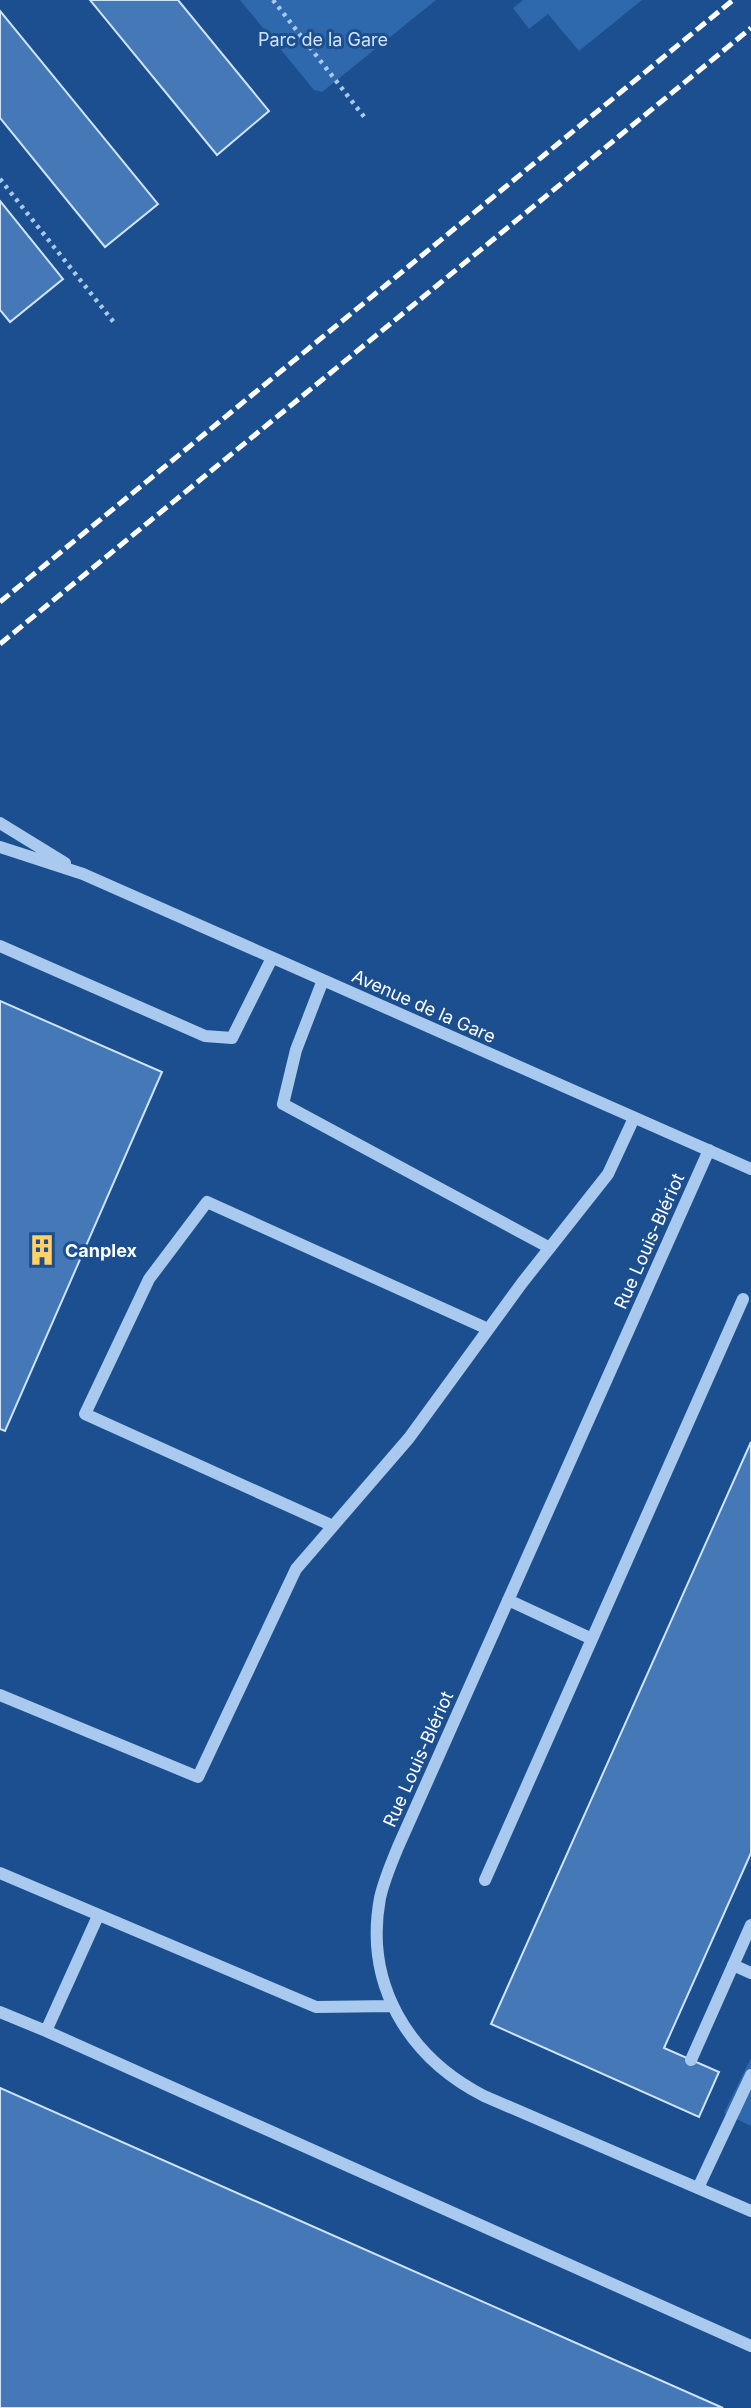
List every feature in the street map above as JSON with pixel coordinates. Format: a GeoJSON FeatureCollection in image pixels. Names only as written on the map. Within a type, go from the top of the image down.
{"type":"FeatureCollection","features":[{"type":"Feature","properties":{"kind":"street","name":"Avenue de la Gare"},"geometry":{"type":"LineString","coordinates":[[0,823],[83,874]]}},
{"type":"Feature","properties":{"kind":"street","name":"Avenue de la Gare"},"geometry":{"type":"LineString","coordinates":[[0,847],[83,874],[751,1169]]}},
{"type":"Feature","properties":{"kind":"street"},"geometry":{"type":"LineString","coordinates":[[0,946],[205,1036],[232,1038],[272,958]]}},
{"type":"Feature","properties":{"kind":"street"},"geometry":{"type":"LineString","coordinates":[[323,980],[300,1040],[284,1104],[550,1248]]}},
{"type":"Feature","properties":{"kind":"street"},"geometry":{"type":"LineString","coordinates":[[0,1695],[198,1777],[296,1569],[409,1438],[488,1329],[608,1174],[634,1118]]}},
{"type":"Feature","properties":{"kind":"street","name":"Rue Louis-Blériot"},"geometry":{"type":"LineString","coordinates":[[709,1150],[386,1878],[377,1933],[381,1970],[392,2006],[424,2053],[444,2071],[467,2087],[751,2211]]}},
{"type":"Feature","properties":{"kind":"street"},"geometry":{"type":"LineString","coordinates":[[333,1526],[85,1414],[149,1279],[207,1202],[488,1329]]}},
{"type":"Feature","properties":{"kind":"street"},"geometry":{"type":"LineString","coordinates":[[485,1880],[743,1299]]}},
{"type":"Feature","properties":{"kind":"street"},"geometry":{"type":"LineString","coordinates":[[508,1600],[592,1639]]}},
{"type":"Feature","properties":{"kind":"street"},"geometry":{"type":"LineString","coordinates":[[0,1873],[316,2007],[392,2006]]}},
{"type":"Feature","properties":{"kind":"street"},"geometry":{"type":"LineString","coordinates":[[46,2031],[98,1916]]}},
{"type":"Feature","properties":{"kind":"street"},"geometry":{"type":"LineString","coordinates":[[691,2060],[751,1925]]}},
{"type":"Feature","properties":{"kind":"street"},"geometry":{"type":"LineString","coordinates":[[733,1965],[751,1973]]}},
{"type":"Feature","properties":{"kind":"street"},"geometry":{"type":"LineString","coordinates":[[0,2012],[751,2346]]}},
{"type":"Feature","properties":{"kind":"street"},"geometry":{"type":"LineString","coordinates":[[698,2188],[751,2075]]}},
{"type":"Feature","properties":{"kind":"path"},"geometry":{"type":"LineString","coordinates":[[273,0],[365,118]]}},
{"type":"Feature","properties":{"kind":"path"},"geometry":{"type":"LineString","coordinates":[[0,179],[116,325]]}},
{"type":"Feature","properties":{"kind":"green space","name":"Parc de la Gare"},"geometry":{"type":"Polygon","coordinates":[[[240,0],[436,0],[322,92],[314,90],[240,0]]]}},
{"type":"Feature","properties":{"kind":"green space"},"geometry":{"type":"Polygon","coordinates":[[[523,0],[642,0],[579,51],[548,14],[529,29],[513,8],[523,0]]]}},
{"type":"Feature","properties":{"kind":"green space"},"geometry":{"type":"Polygon","coordinates":[[[751,2058],[751,2126],[724,2113],[751,2058]]]}},
{"type":"Feature","properties":{"kind":"building"},"geometry":{"type":"Polygon","coordinates":[[[90,0],[178,0],[269,111],[217,155],[90,0]]]}},
{"type":"Feature","properties":{"kind":"building"},"geometry":{"type":"Polygon","coordinates":[[[0,11],[158,204],[105,247],[0,118],[0,11]]]}},
{"type":"Feature","properties":{"kind":"building"},"geometry":{"type":"Polygon","coordinates":[[[0,201],[63,279],[10,322],[0,310],[0,201]]]}},
{"type":"Feature","properties":{"kind":"building","name":"Canplex"},"geometry":{"type":"Polygon","coordinates":[[[0,1001],[162,1072],[5,1431],[0,1429],[0,1001]]]}},
{"type":"Feature","properties":{"kind":"building"},"geometry":{"type":"Polygon","coordinates":[[[751,1442],[751,1853],[664,2048],[719,2072],[699,2117],[491,2024],[751,1442]]]}},
{"type":"Feature","properties":{"kind":"building"},"geometry":{"type":"Polygon","coordinates":[[[0,2088],[723,2408],[0,2408],[0,2088]]]}},
{"type":"Feature","properties":{"kind":"railway"},"geometry":{"type":"LineString","coordinates":[[0,602],[733,0]]}},
{"type":"Feature","properties":{"kind":"railway"},"geometry":{"type":"LineString","coordinates":[[0,644],[751,28]]}},
{"type":"Feature","properties":{"kind":"place","name":"Canplex"},"geometry":{"type":"Point","coordinates":[42,1250]}}]}
